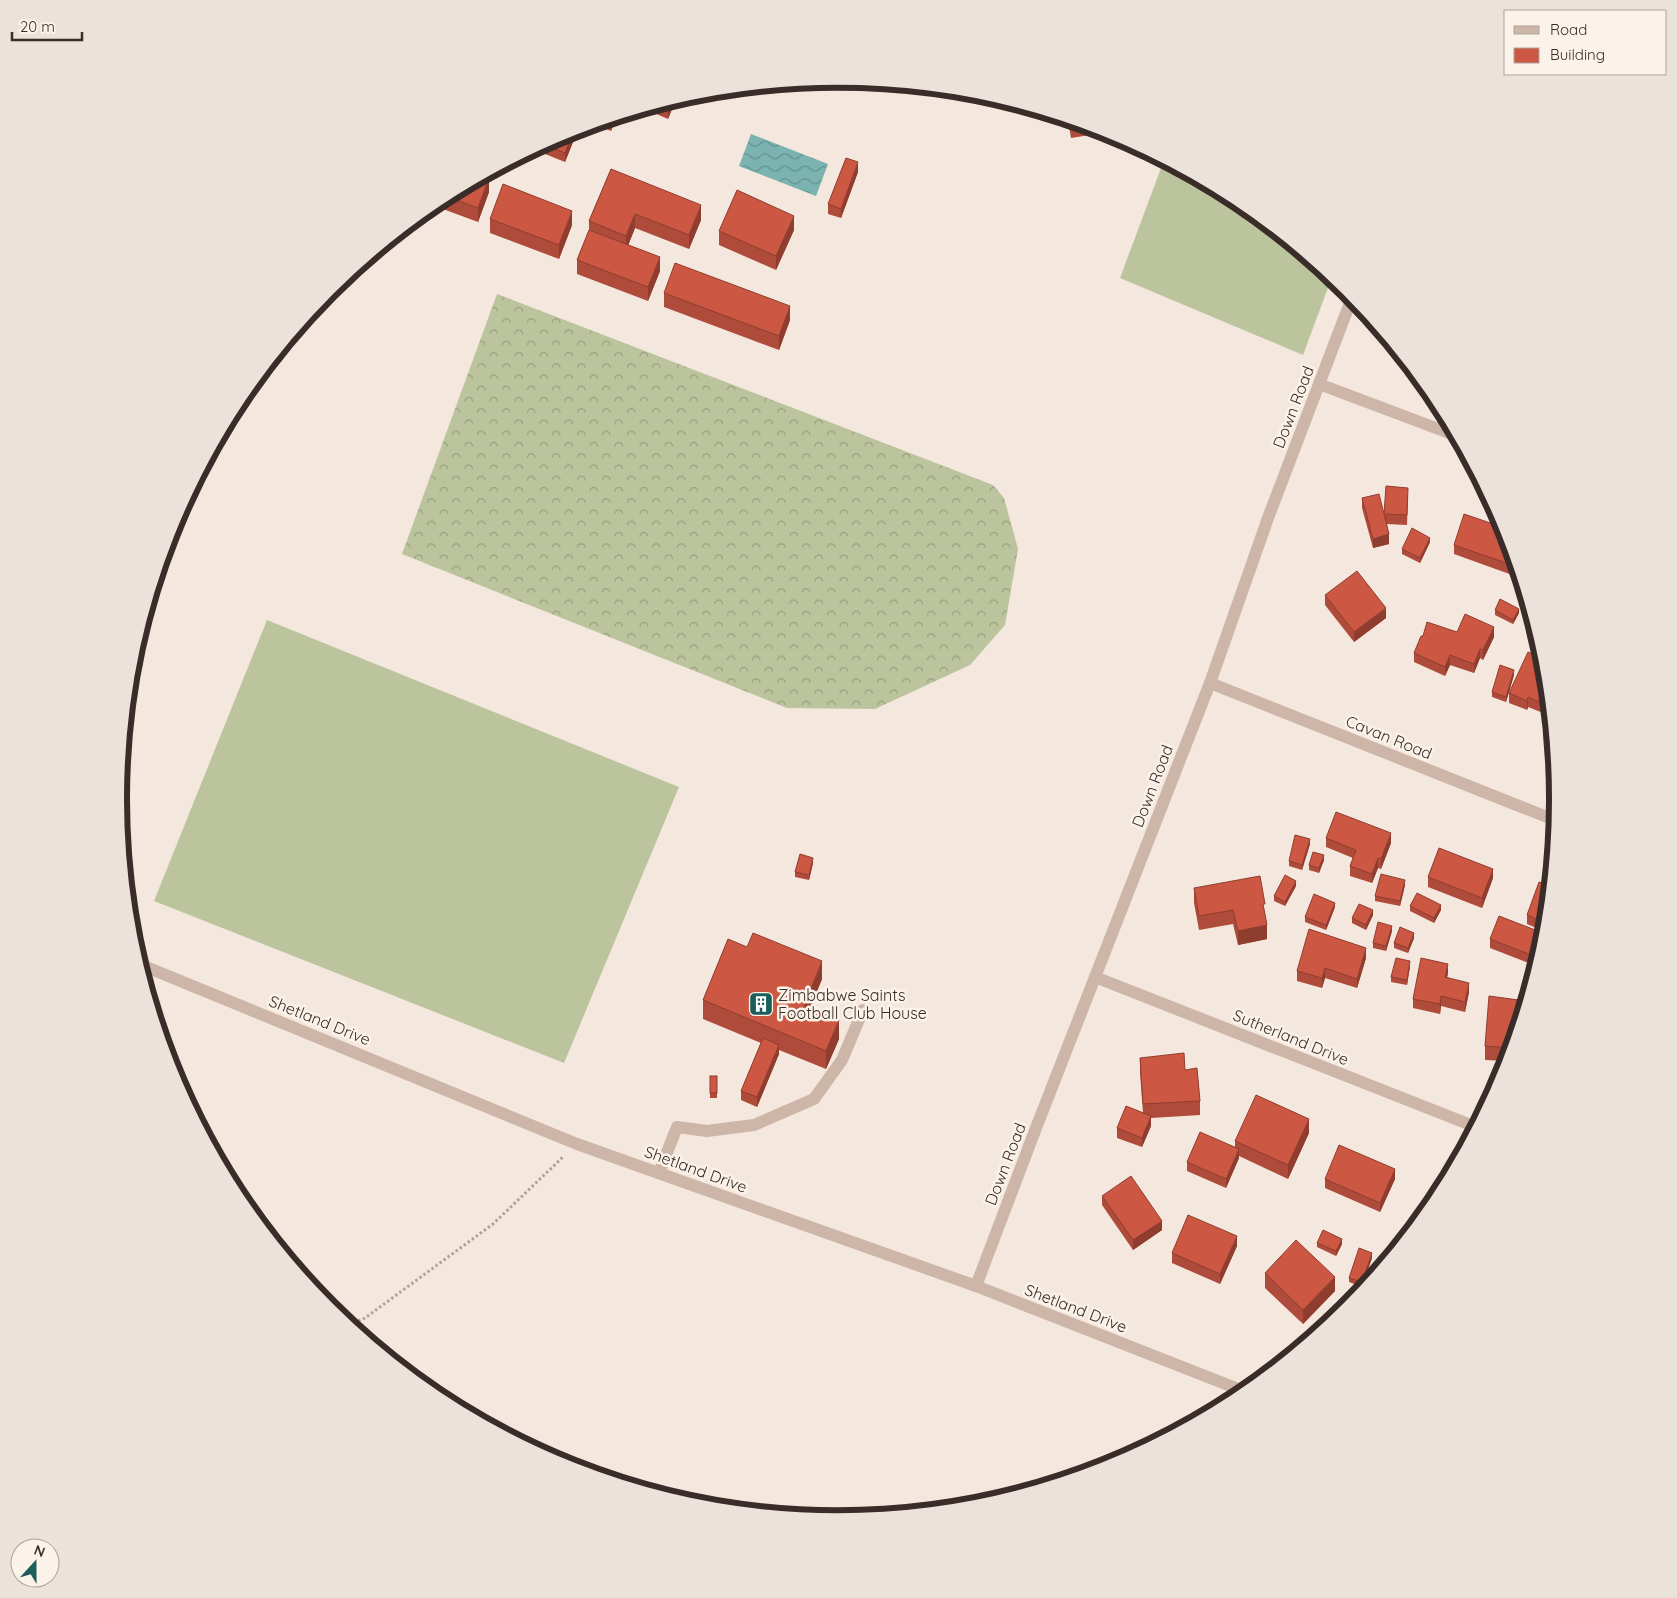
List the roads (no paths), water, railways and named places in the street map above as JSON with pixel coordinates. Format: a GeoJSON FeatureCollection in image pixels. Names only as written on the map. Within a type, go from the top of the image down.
{"type":"FeatureCollection","features":[{"type":"Feature","properties":{"kind":"street","name":"Down Road"},"geometry":{"type":"LineString","coordinates":[[976,1286],[1210,683],[1349,304]]}},
{"type":"Feature","properties":{"kind":"street"},"geometry":{"type":"LineString","coordinates":[[1318,384],[1448,433]]}},
{"type":"Feature","properties":{"kind":"street","name":"Cavan Road"},"geometry":{"type":"LineString","coordinates":[[1210,683],[1549,818]]}},
{"type":"Feature","properties":{"kind":"street","name":"Shetland Drive"},"geometry":{"type":"LineString","coordinates":[[147,967],[577,1144],[976,1286],[1237,1389]]}},
{"type":"Feature","properties":{"kind":"street","name":"Sutherland Drive"},"geometry":{"type":"LineString","coordinates":[[1095,977],[1471,1126]]}},
{"type":"Feature","properties":{"kind":"street"},"geometry":{"type":"LineString","coordinates":[[659,1173],[677,1127],[707,1131],[754,1125],[814,1100],[842,1060],[863,1010]]}},
{"type":"Feature","properties":{"kind":"water"},"geometry":{"type":"Polygon","coordinates":[[[751,134],[828,164],[816,196],[739,166],[751,134]]]}},
{"type":"Feature","properties":{"kind":"place","name":"Zimbabwe Saints Football Club House"},"geometry":{"type":"Point","coordinates":[761,1004]}}]}
